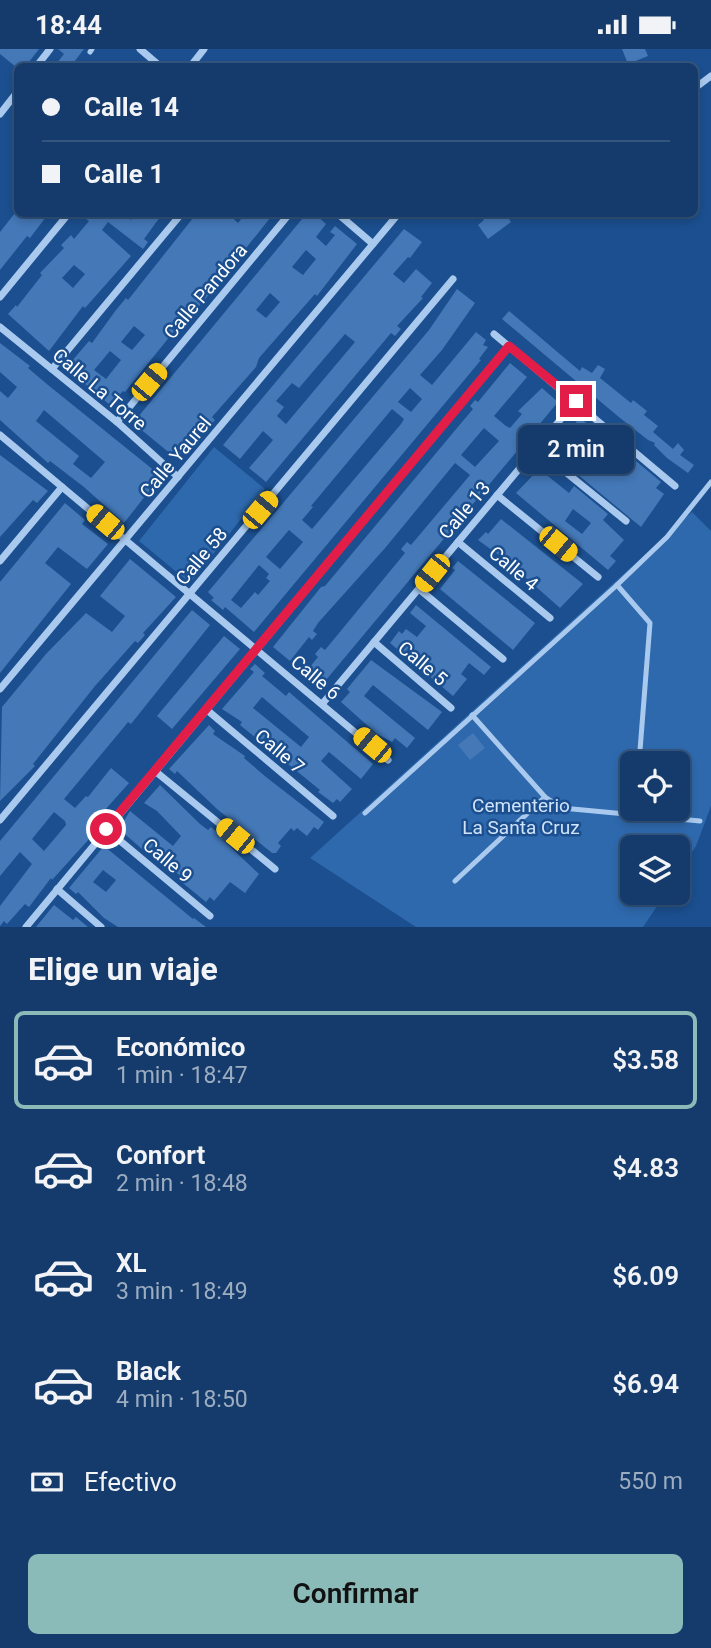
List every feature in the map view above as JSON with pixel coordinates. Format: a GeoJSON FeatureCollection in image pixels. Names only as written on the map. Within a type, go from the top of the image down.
{"type":"FeatureCollection","features":[{"type":"Feature","properties":{"kind":"street"},"geometry":{"type":"LineString","coordinates":[[39,63],[50,49]]}},
{"type":"Feature","properties":{"kind":"street"},"geometry":{"type":"LineString","coordinates":[[140,49],[156,63]]}},
{"type":"Feature","properties":{"kind":"street"},"geometry":{"type":"LineString","coordinates":[[193,63],[204,49]]}},
{"type":"Feature","properties":{"kind":"street"},"geometry":{"type":"LineString","coordinates":[[0,114],[14,96]]}},
{"type":"Feature","properties":{"kind":"street"},"geometry":{"type":"LineString","coordinates":[[0,297],[66,217]]}},
{"type":"Feature","properties":{"kind":"street"},"geometry":{"type":"LineString","coordinates":[[52,369],[179,217]]}},
{"type":"Feature","properties":{"kind":"street","name":"Calle Pandora"},"geometry":{"type":"LineString","coordinates":[[117,422],[287,217]]}},
{"type":"Feature","properties":{"kind":"street"},"geometry":{"type":"LineString","coordinates":[[342,217],[373,244]]}},
{"type":"Feature","properties":{"kind":"street","name":"Calle Yaurel"},"geometry":{"type":"LineString","coordinates":[[0,689],[396,217]]}},
{"type":"Feature","properties":{"kind":"street","name":"Calle 58"},"geometry":{"type":"LineString","coordinates":[[0,820],[453,279]]}},
{"type":"Feature","properties":{"kind":"street","name":"Calle La Torre"},"geometry":{"type":"LineString","coordinates":[[0,327],[117,422],[178,477]]}},
{"type":"Feature","properties":{"kind":"street"},"geometry":{"type":"LineString","coordinates":[[494,334],[675,486]]}},
{"type":"Feature","properties":{"kind":"street"},"geometry":{"type":"LineString","coordinates":[[26,927],[509,346]]}},
{"type":"Feature","properties":{"kind":"street","name":"Calle 13"},"geometry":{"type":"LineString","coordinates":[[323,703],[576,401]]}},
{"type":"Feature","properties":{"kind":"street","name":"Calle 6"},"geometry":{"type":"LineString","coordinates":[[0,435],[388,760]]}},
{"type":"Feature","properties":{"kind":"street"},"geometry":{"type":"LineString","coordinates":[[537,449],[626,520]]}},
{"type":"Feature","properties":{"kind":"street"},"geometry":{"type":"LineString","coordinates":[[0,561],[62,487]]}},
{"type":"Feature","properties":{"kind":"street"},"geometry":{"type":"LineString","coordinates":[[497,495],[598,577]]}},
{"type":"Feature","properties":{"kind":"street","name":"Calle 4"},"geometry":{"type":"LineString","coordinates":[[458,542],[550,618]]}},
{"type":"Feature","properties":{"kind":"street"},"geometry":{"type":"LineString","coordinates":[[419,589],[503,659]]}},
{"type":"Feature","properties":{"kind":"street","name":"Calle 5"},"geometry":{"type":"LineString","coordinates":[[374,642],[451,708]]}},
{"type":"Feature","properties":{"kind":"street","name":"Calle 7"},"geometry":{"type":"LineString","coordinates":[[206,710],[333,816]]}},
{"type":"Feature","properties":{"kind":"street"},"geometry":{"type":"LineString","coordinates":[[155,771],[275,869]]}},
{"type":"Feature","properties":{"kind":"street","name":"Calle 9"},"geometry":{"type":"LineString","coordinates":[[106,829],[210,916]]}},
{"type":"Feature","properties":{"kind":"street"},"geometry":{"type":"LineString","coordinates":[[57,890],[101,927]]}},
{"type":"Feature","properties":{"kind":"lane"},"geometry":{"type":"LineString","coordinates":[[365,813],[617,585],[667,537],[711,482]]}},
{"type":"Feature","properties":{"kind":"lane"},"geometry":{"type":"LineString","coordinates":[[617,585],[650,623],[640,751]]}},
{"type":"Feature","properties":{"kind":"lane"},"geometry":{"type":"LineString","coordinates":[[472,715],[545,797],[562,808],[620,811]]}},
{"type":"Feature","properties":{"kind":"lane"},"geometry":{"type":"LineString","coordinates":[[455,881],[545,797]]}},
{"type":"Feature","properties":{"kind":"lane"},"geometry":{"type":"LineString","coordinates":[[690,820],[700,821]]}},
{"type":"Feature","properties":{"kind":"green space"},"geometry":{"type":"Polygon","coordinates":[[[214,447],[265,489],[190,583],[139,541],[214,447]]]}},
{"type":"Feature","properties":{"kind":"green space","name":"Cementerio La Santa Cruz"},"geometry":{"type":"Polygon","coordinates":[[[692,512],[711,531],[711,806],[690,855],[690,835],[620,835],[620,905],[658,905],[643,927],[416,927],[310,858],[692,512]]]}},
{"type":"Feature","properties":{"kind":"building"},"geometry":{"type":"Polygon","coordinates":[[[0,49],[39,49],[28,63],[14,63],[14,65],[0,54],[0,49]]]}},
{"type":"Feature","properties":{"kind":"building"},"geometry":{"type":"Polygon","coordinates":[[[58,49],[84,49],[75,63],[57,63],[64,54],[58,49]]]}},
{"type":"Feature","properties":{"kind":"building"},"geometry":{"type":"Polygon","coordinates":[[[622,49],[645,49],[648,56],[628,63],[622,49]]]}},
{"type":"Feature","properties":{"kind":"building"},"geometry":{"type":"Polygon","coordinates":[[[14,214],[14,217],[46,217],[0,270],[0,232],[14,214]]]}},
{"type":"Feature","properties":{"kind":"building"},"geometry":{"type":"Polygon","coordinates":[[[87,217],[127,217],[131,220],[133,217],[160,217],[144,239],[148,242],[143,249],[108,222],[102,230],[131,256],[85,308],[83,306],[49,351],[8,314],[16,305],[17,307],[42,275],[40,273],[64,248],[61,245],[71,235],[74,239],[89,221],[87,217]],[[74,265],[62,278],[73,288],[85,274],[74,265]]]}},
{"type":"Feature","properties":{"kind":"building"},"geometry":{"type":"Polygon","coordinates":[[[194,217],[231,217],[238,223],[243,217],[271,217],[235,262],[232,260],[212,291],[199,306],[196,304],[125,392],[110,405],[66,368],[89,341],[92,343],[126,298],[128,300],[194,217]],[[134,326],[121,342],[132,350],[145,335],[134,326]],[[110,351],[94,370],[106,379],[121,360],[110,351]]]}},
{"type":"Feature","properties":{"kind":"building"},"geometry":{"type":"Polygon","coordinates":[[[304,217],[318,217],[326,224],[316,237],[326,246],[335,235],[330,232],[335,226],[357,244],[317,296],[315,294],[259,358],[256,367],[212,417],[215,420],[207,429],[204,426],[177,459],[133,423],[304,217]],[[306,250],[292,267],[303,275],[316,259],[306,250]],[[270,293],[256,310],[266,318],[280,302],[270,293]]]}},
{"type":"Feature","properties":{"kind":"building"},"geometry":{"type":"Polygon","coordinates":[[[482,217],[508,217],[511,222],[488,239],[478,225],[484,220],[482,217]]]}},
{"type":"Feature","properties":{"kind":"building"},"geometry":{"type":"Polygon","coordinates":[[[404,229],[422,242],[393,274],[404,283],[416,269],[432,283],[421,297],[423,298],[397,326],[401,329],[395,336],[391,333],[266,482],[249,468],[273,440],[263,431],[240,459],[223,445],[404,229]],[[345,334],[299,388],[292,383],[276,401],[284,407],[277,416],[286,424],[355,342],[345,334]]]}},
{"type":"Feature","properties":{"kind":"building"},"geometry":{"type":"Polygon","coordinates":[[[457,289],[475,303],[442,350],[420,375],[432,385],[476,332],[486,340],[483,345],[488,347],[479,359],[481,360],[254,632],[225,607],[223,610],[211,600],[214,598],[208,592],[429,330],[457,289]],[[410,388],[398,402],[411,412],[422,399],[410,388]],[[392,409],[311,506],[313,507],[302,520],[312,529],[404,419],[392,409]],[[289,530],[266,557],[280,569],[303,542],[289,530]],[[259,565],[231,600],[241,608],[255,592],[258,595],[270,581],[266,578],[269,574],[259,565]]]}},
{"type":"Feature","properties":{"kind":"building"},"geometry":{"type":"Polygon","coordinates":[[[509,311],[580,371],[582,367],[592,373],[598,365],[605,369],[600,378],[631,403],[633,400],[647,411],[644,415],[658,426],[653,432],[673,449],[678,443],[684,450],[680,455],[694,465],[688,473],[502,319],[509,311]]]}},
{"type":"Feature","properties":{"kind":"building"},"geometry":{"type":"Polygon","coordinates":[[[0,343],[161,476],[124,523],[84,487],[50,461],[48,463],[0,420],[0,391],[8,398],[17,387],[0,372],[0,343]],[[44,410],[36,421],[79,456],[73,464],[91,478],[105,462],[44,410]]]}},
{"type":"Feature","properties":{"kind":"building"},"geometry":{"type":"Polygon","coordinates":[[[510,363],[527,377],[494,416],[506,426],[510,428],[522,414],[518,411],[542,388],[558,402],[321,686],[305,673],[318,657],[315,654],[321,647],[325,650],[405,553],[401,549],[407,542],[411,545],[470,475],[455,463],[386,547],[318,623],[313,631],[317,634],[312,640],[309,637],[290,661],[273,647],[473,409],[470,406],[475,400],[478,402],[510,363]],[[484,428],[461,455],[475,467],[499,441],[484,428]]]}},
{"type":"Feature","properties":{"kind":"building"},"geometry":{"type":"Polygon","coordinates":[[[579,418],[606,436],[661,482],[656,488],[664,494],[641,527],[553,454],[579,418]]]}},
{"type":"Feature","properties":{"kind":"building"},"geometry":{"type":"Polygon","coordinates":[[[0,455],[48,491],[37,503],[33,500],[0,537],[0,455]]]}},
{"type":"Feature","properties":{"kind":"building"},"geometry":{"type":"Polygon","coordinates":[[[539,469],[569,493],[574,486],[608,514],[603,520],[624,540],[610,556],[616,561],[608,570],[516,493],[539,469]],[[573,509],[565,521],[582,534],[591,523],[573,509]]]}},
{"type":"Feature","properties":{"kind":"building"},"geometry":{"type":"Polygon","coordinates":[[[65,503],[85,520],[82,524],[108,544],[87,569],[58,547],[45,563],[71,584],[0,673],[0,582],[65,503]]]}},
{"type":"Feature","properties":{"kind":"building"},"geometry":{"type":"Polygon","coordinates":[[[501,519],[583,584],[560,608],[507,561],[478,540],[486,532],[488,534],[501,519]]]}},
{"type":"Feature","properties":{"kind":"building"},"geometry":{"type":"Polygon","coordinates":[[[130,559],[176,597],[143,633],[145,635],[138,643],[135,641],[95,686],[33,764],[35,766],[0,801],[2,707],[46,654],[86,613],[112,632],[125,616],[100,596],[130,559]]]}},
{"type":"Feature","properties":{"kind":"building"},"geometry":{"type":"Polygon","coordinates":[[[458,561],[535,623],[513,650],[440,589],[455,570],[452,568],[458,561]]]}},
{"type":"Feature","properties":{"kind":"building"},"geometry":{"type":"Polygon","coordinates":[[[416,605],[491,667],[484,675],[469,663],[461,674],[467,679],[453,696],[390,643],[399,631],[402,634],[406,629],[417,637],[426,626],[410,613],[416,605]]]}},
{"type":"Feature","properties":{"kind":"building"},"geometry":{"type":"Polygon","coordinates":[[[192,610],[210,625],[131,724],[128,722],[64,799],[75,808],[88,797],[111,768],[129,783],[104,811],[108,814],[99,828],[52,880],[51,878],[29,907],[25,904],[7,924],[4,921],[0,926],[0,906],[32,864],[20,852],[0,876],[0,841],[192,610]],[[54,812],[32,839],[44,851],[66,825],[54,812]]]}},
{"type":"Feature","properties":{"kind":"building"},"geometry":{"type":"Polygon","coordinates":[[[224,636],[240,649],[172,729],[157,716],[224,636]]]}},
{"type":"Feature","properties":{"kind":"building"},"geometry":{"type":"Polygon","coordinates":[[[371,660],[442,712],[428,730],[373,685],[364,696],[415,738],[407,748],[395,738],[392,742],[377,734],[341,702],[350,692],[347,689],[371,660]]]}},
{"type":"Feature","properties":{"kind":"building"},"geometry":{"type":"Polygon","coordinates":[[[255,664],[265,673],[262,676],[286,696],[289,692],[373,764],[361,779],[329,752],[321,761],[352,789],[340,802],[337,799],[333,803],[318,792],[320,790],[240,725],[242,722],[222,709],[254,672],[250,669],[255,664]],[[262,697],[253,708],[301,747],[309,737],[262,697]]]}},
{"type":"Feature","properties":{"kind":"building"},"geometry":{"type":"Polygon","coordinates":[[[209,725],[215,731],[213,734],[245,756],[244,758],[266,777],[324,822],[318,830],[314,827],[307,836],[297,828],[294,831],[291,828],[278,843],[281,846],[276,853],[272,853],[217,809],[177,771],[175,774],[169,769],[209,725]]]}},
{"type":"Feature","properties":{"kind":"building"},"geometry":{"type":"Polygon","coordinates":[[[473,733],[485,748],[470,760],[458,745],[473,733]]]}},
{"type":"Feature","properties":{"kind":"building"},"geometry":{"type":"Polygon","coordinates":[[[160,785],[200,824],[208,830],[211,827],[223,837],[222,839],[259,874],[245,893],[230,882],[214,901],[210,897],[206,902],[178,879],[181,876],[143,850],[119,829],[130,811],[173,846],[181,836],[157,811],[144,803],[160,785]]]}},
{"type":"Feature","properties":{"kind":"building"},"geometry":{"type":"Polygon","coordinates":[[[104,846],[206,927],[118,927],[104,918],[78,892],[76,894],[69,888],[104,846]],[[103,870],[93,882],[106,892],[116,880],[103,870]]]}},
{"type":"Feature","properties":{"kind":"building"},"geometry":{"type":"Polygon","coordinates":[[[54,905],[73,920],[76,917],[88,927],[36,927],[54,905]]]}},
{"type":"Feature","properties":{"kind":"route"},"geometry":{"type":"LineString","coordinates":[[106,829],[509,346],[576,401]]}}]}
